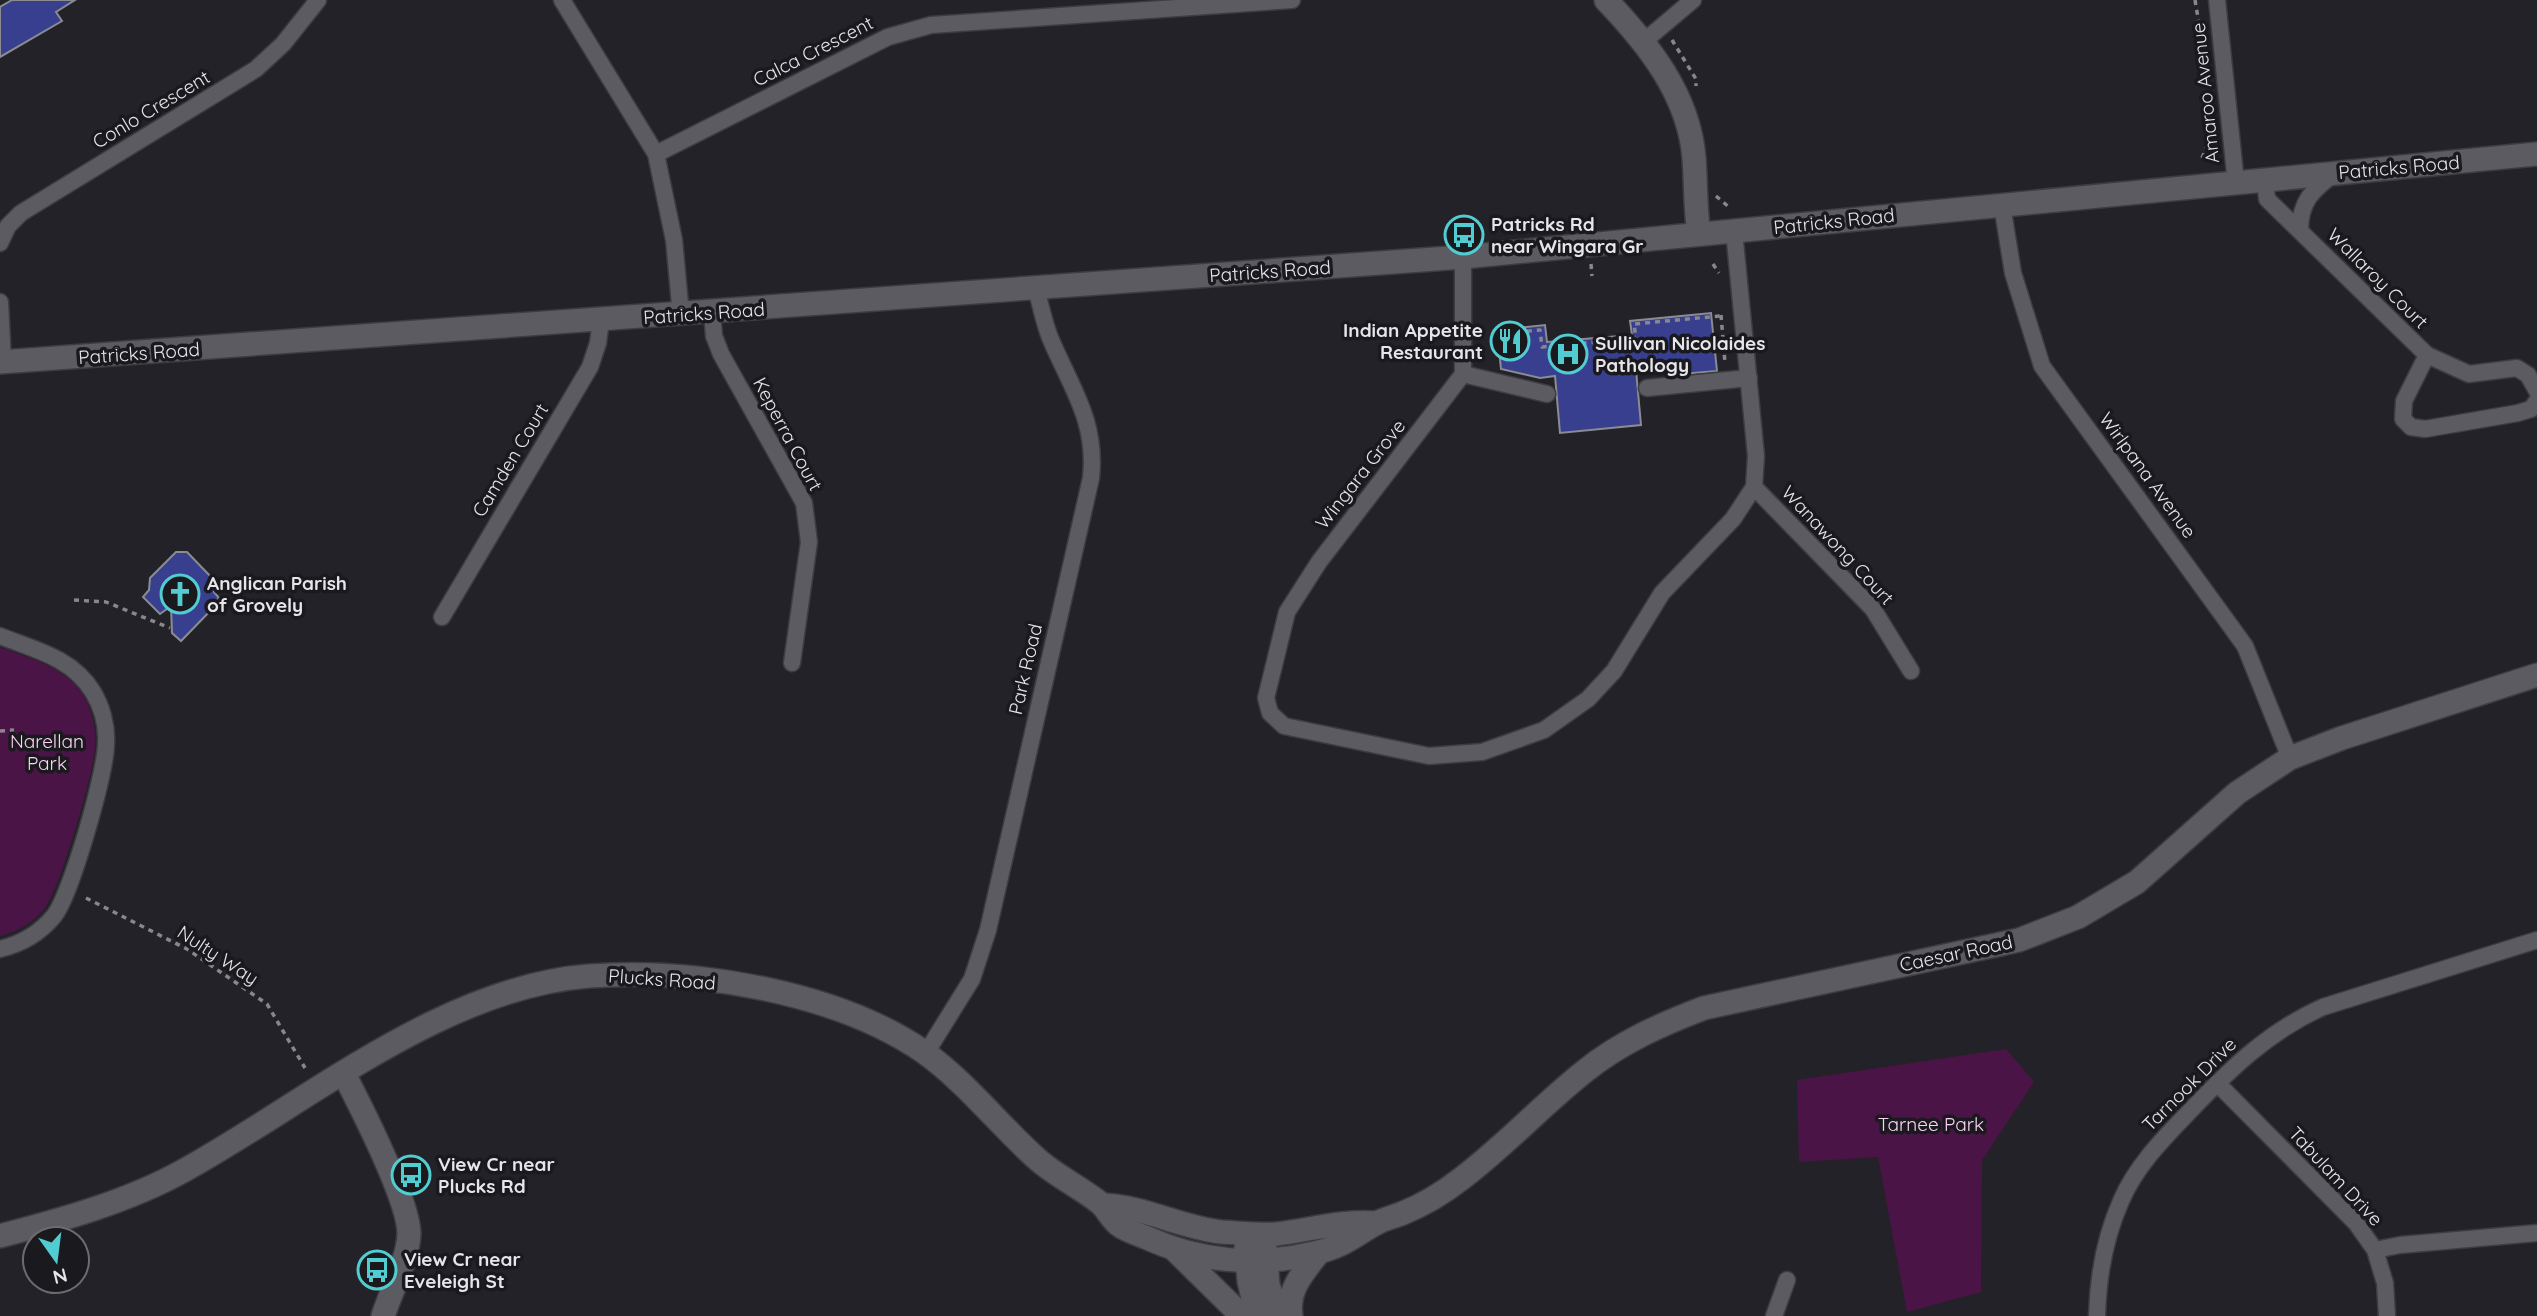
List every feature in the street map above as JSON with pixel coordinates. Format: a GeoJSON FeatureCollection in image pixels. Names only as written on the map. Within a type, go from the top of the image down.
{"type":"FeatureCollection","features":[{"type":"Feature","properties":{"kind":"street","name":"Conlo Crescent"},"geometry":{"type":"LineString","coordinates":[[0,243],[8,226],[21,213],[256,69],[283,44],[318,0]]}},
{"type":"Feature","properties":{"kind":"street"},"geometry":{"type":"LineString","coordinates":[[562,0],[656,154],[674,240],[681,315]]}},
{"type":"Feature","properties":{"kind":"street","name":"Calca Crescent"},"geometry":{"type":"LineString","coordinates":[[656,154],[888,37],[931,25],[1292,0]]}},
{"type":"Feature","properties":{"kind":"street"},"geometry":{"type":"LineString","coordinates":[[1606,0],[1674,84],[1686,115],[1694,157],[1699,234]]}},
{"type":"Feature","properties":{"kind":"street"},"geometry":{"type":"LineString","coordinates":[[1642,43],[1693,0]]}},
{"type":"Feature","properties":{"kind":"street","name":"Amaroo Avenue"},"geometry":{"type":"LineString","coordinates":[[2217,0],[2236,183]]}},
{"type":"Feature","properties":{"kind":"street","name":"Patricks Road"},"geometry":{"type":"LineString","coordinates":[[2,362],[1463,257],[2537,154]]}},
{"type":"Feature","properties":{"kind":"street","name":"Wallaroy Court"},"geometry":{"type":"LineString","coordinates":[[2300,230],[2302,207],[2308,196],[2334,174]]}},
{"type":"Feature","properties":{"kind":"street","name":"Wallaroy Court"},"geometry":{"type":"LineString","coordinates":[[2265,180],[2267,199],[2427,355],[2469,374],[2517,368],[2528,374],[2537,391]]}},
{"type":"Feature","properties":{"kind":"street","name":"Wirlpana Avenue"},"geometry":{"type":"LineString","coordinates":[[2002,205],[2013,273],[2042,366],[2245,646],[2290,758]]}},
{"type":"Feature","properties":{"kind":"street"},"geometry":{"type":"LineString","coordinates":[[1734,231],[1756,456],[1754,487]]}},
{"type":"Feature","properties":{"kind":"street"},"geometry":{"type":"LineString","coordinates":[[1463,257],[1463,374],[1547,394]]}},
{"type":"Feature","properties":{"kind":"street","name":"Park Road"},"geometry":{"type":"LineString","coordinates":[[926,1054],[972,979],[988,930],[1091,478],[1094,450],[1086,418],[1049,337],[1036,289]]}},
{"type":"Feature","properties":{"kind":"street"},"geometry":{"type":"LineString","coordinates":[[0,302],[2,362]]}},
{"type":"Feature","properties":{"kind":"street","name":"Keperra Court"},"geometry":{"type":"LineString","coordinates":[[712,312],[714,336],[721,354],[804,503],[809,542],[792,663]]}},
{"type":"Feature","properties":{"kind":"street","name":"Camden Court"},"geometry":{"type":"LineString","coordinates":[[442,617],[590,367],[598,344],[601,320]]}},
{"type":"Feature","properties":{"kind":"street","name":"Wallaroy Court"},"geometry":{"type":"LineString","coordinates":[[2427,355],[2404,401],[2403,419],[2411,427],[2424,429],[2518,413],[2531,409],[2537,401]]}},
{"type":"Feature","properties":{"kind":"street","name":"Wingara Grove"},"geometry":{"type":"LineString","coordinates":[[1463,374],[1319,562],[1287,612],[1266,698],[1270,713],[1284,726],[1429,756],[1482,752],[1544,730],[1588,699],[1614,671],[1661,593],[1733,519],[1754,487]]}},
{"type":"Feature","properties":{"kind":"street"},"geometry":{"type":"LineString","coordinates":[[1647,387],[1749,378]]}},
{"type":"Feature","properties":{"kind":"street","name":"Wanawong Court"},"geometry":{"type":"LineString","coordinates":[[1754,487],[1873,609],[1911,671]]}},
{"type":"Feature","properties":{"kind":"street"},"geometry":{"type":"LineString","coordinates":[[0,636],[72,666],[97,700],[107,740],[104,767],[62,904],[37,933],[0,948]]}},
{"type":"Feature","properties":{"kind":"street","name":"Caesar Road"},"geometry":{"type":"LineString","coordinates":[[1256,1262],[1319,1252],[1356,1240],[1377,1223],[1431,1199],[1488,1159],[1585,1071],[1658,1025],[1704,1008],[2019,940],[2078,917],[2137,882],[2237,793],[2290,758],[2537,676]]}},
{"type":"Feature","properties":{"kind":"street","name":"Tarnook Drive"},"geometry":{"type":"LineString","coordinates":[[2097,1316],[2097,1288],[2108,1239],[2121,1200],[2147,1156],[2241,1058],[2292,1021],[2323,1007],[2537,940]]}},
{"type":"Feature","properties":{"kind":"street","name":"Plucks Road"},"geometry":{"type":"LineString","coordinates":[[0,1236],[110,1202],[179,1174],[416,1032],[502,993],[557,980],[631,974],[727,984],[817,1001],[861,1017],[926,1054],[1040,1163],[1103,1205],[1118,1225],[1174,1249],[1256,1262]]}},
{"type":"Feature","properties":{"kind":"street"},"geometry":{"type":"LineString","coordinates":[[344,1074],[408,1221],[406,1248],[383,1316]]}},
{"type":"Feature","properties":{"kind":"street","name":"Tabulam Drive"},"geometry":{"type":"LineString","coordinates":[[2217,1083],[2356,1223],[2375,1250],[2385,1283],[2387,1316]]}},
{"type":"Feature","properties":{"kind":"street","name":"Plucks Road"},"geometry":{"type":"LineString","coordinates":[[1103,1205],[1127,1205],[1181,1225],[1255,1234]]}},
{"type":"Feature","properties":{"kind":"street","name":"Caesar Road"},"geometry":{"type":"LineString","coordinates":[[1255,1234],[1351,1221],[1377,1223]]}},
{"type":"Feature","properties":{"kind":"street"},"geometry":{"type":"LineString","coordinates":[[2375,1250],[2400,1245],[2537,1233]]}},
{"type":"Feature","properties":{"kind":"street"},"geometry":{"type":"LineString","coordinates":[[1255,1234],[1257,1316]]}},
{"type":"Feature","properties":{"kind":"street"},"geometry":{"type":"LineString","coordinates":[[1174,1249],[1242,1316]]}},
{"type":"Feature","properties":{"kind":"street"},"geometry":{"type":"LineString","coordinates":[[1291,1316],[1289,1301],[1292,1290],[1319,1252]]}},
{"type":"Feature","properties":{"kind":"street"},"geometry":{"type":"LineString","coordinates":[[1256,1262],[1279,1316]]}},
{"type":"Feature","properties":{"kind":"street"},"geometry":{"type":"LineString","coordinates":[[1774,1316],[1787,1280]]}},
{"type":"Feature","properties":{"kind":"path"},"geometry":{"type":"LineString","coordinates":[[2195,0],[2203,52]]}},
{"type":"Feature","properties":{"kind":"path"},"geometry":{"type":"LineString","coordinates":[[2202,158],[2209,141],[2208,103]]}},
{"type":"Feature","properties":{"kind":"path"},"geometry":{"type":"LineString","coordinates":[[1497,334],[1540,330],[1542,347],[1636,338],[1634,324],[1720,316]]}},
{"type":"Feature","properties":{"kind":"path"},"geometry":{"type":"LineString","coordinates":[[74,600],[106,602],[170,628]]}},
{"type":"Feature","properties":{"kind":"path"},"geometry":{"type":"LineString","coordinates":[[0,731],[14,730]]}},
{"type":"Feature","properties":{"kind":"path","name":"Nulty Way"},"geometry":{"type":"LineString","coordinates":[[86,898],[187,949],[267,1004],[305,1068]]}},
{"type":"Feature","properties":{"kind":"green space","name":"Narellan Park"},"geometry":{"type":"Polygon","coordinates":[[[0,647],[47,665],[77,687],[90,710],[95,744],[82,807],[51,897],[45,908],[30,922],[0,936],[0,647]]]}},
{"type":"Feature","properties":{"kind":"green space","name":"Tarnee Park"},"geometry":{"type":"Polygon","coordinates":[[[2006,1049],[2034,1082],[1982,1160],[1981,1292],[1907,1312],[1878,1157],[1799,1162],[1797,1080],[2006,1049]]]}},
{"type":"Feature","properties":{"kind":"building"},"geometry":{"type":"Polygon","coordinates":[[[12,0],[75,0],[56,12],[62,21],[0,57],[0,7],[12,0]]]}},
{"type":"Feature","properties":{"kind":"building"},"geometry":{"type":"Polygon","coordinates":[[[1711,313],[1717,371],[1669,375],[1668,367],[1636,370],[1641,425],[1560,433],[1555,376],[1540,378],[1501,369],[1497,330],[1545,325],[1547,342],[1632,335],[1630,321],[1711,313]]]}},
{"type":"Feature","properties":{"kind":"building","name":"Anglican Parish of Grovely"},"geometry":{"type":"Polygon","coordinates":[[[176,552],[187,552],[213,579],[214,592],[219,598],[212,605],[214,607],[181,641],[172,633],[171,606],[160,614],[143,597],[149,590],[150,578],[176,552]]]}},
{"type":"Feature","properties":{"kind":"place","name":"Patricks Rd near Wingara Gr"},"geometry":{"type":"Point","coordinates":[1464,235]}},
{"type":"Feature","properties":{"kind":"place","name":"Indian Appetite Restaurant"},"geometry":{"type":"Point","coordinates":[1510,341]}},
{"type":"Feature","properties":{"kind":"place","name":"Sullivan Nicolaides Pathology"},"geometry":{"type":"Point","coordinates":[1568,354]}},
{"type":"Feature","properties":{"kind":"place","name":"Anglican Parish of Grovely"},"geometry":{"type":"Point","coordinates":[180,594]}},
{"type":"Feature","properties":{"kind":"place","name":"View Cr near Plucks Rd"},"geometry":{"type":"Point","coordinates":[411,1175]}},
{"type":"Feature","properties":{"kind":"place","name":"View Cr near Eveleigh St"},"geometry":{"type":"Point","coordinates":[377,1270]}}]}
